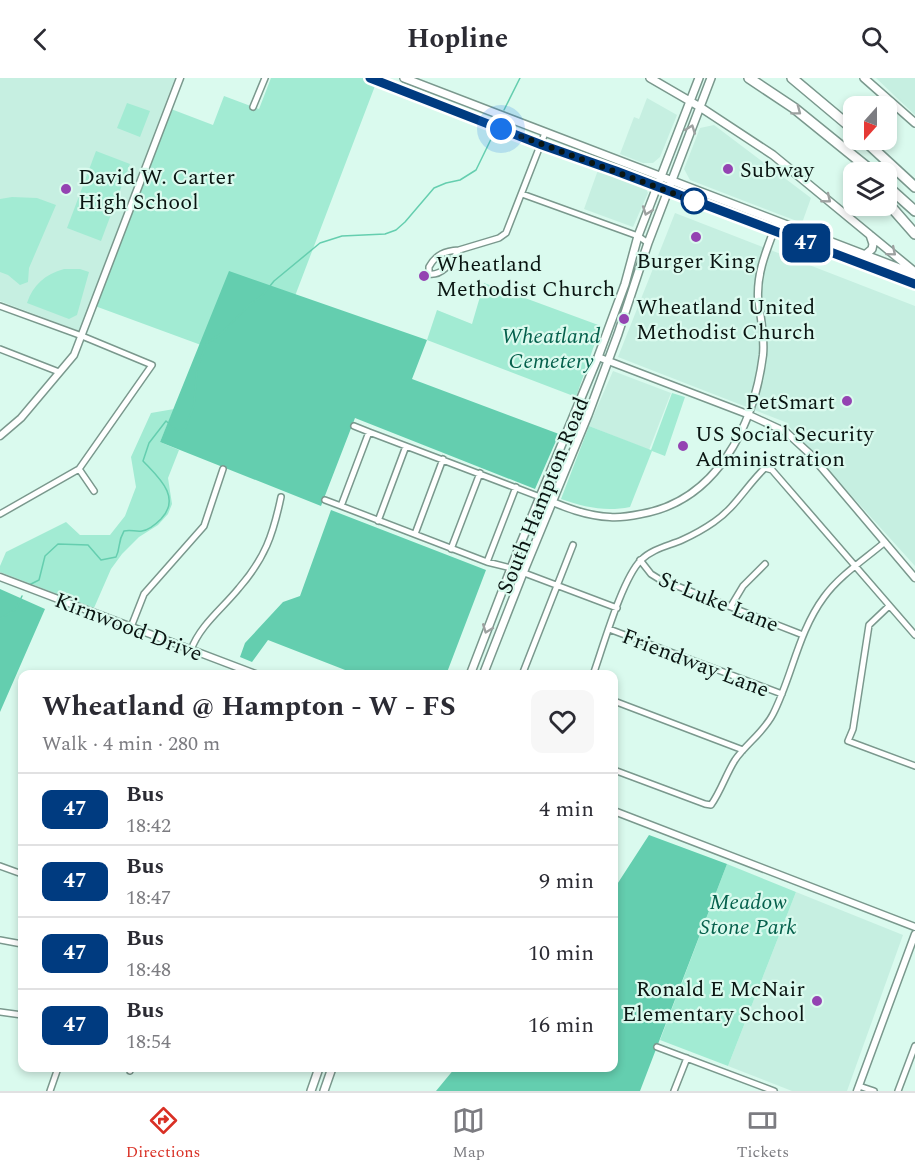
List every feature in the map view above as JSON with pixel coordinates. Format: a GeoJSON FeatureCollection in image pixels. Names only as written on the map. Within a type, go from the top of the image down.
{"type":"FeatureCollection","features":[{"type":"Feature","properties":{"kind":"highway"},"geometry":{"type":"LineString","coordinates":[[749,78],[794,108],[862,162]]}},
{"type":"Feature","properties":{"kind":"highway"},"geometry":{"type":"LineString","coordinates":[[792,78],[843,121]]}},
{"type":"Feature","properties":{"kind":"highway"},"geometry":{"type":"LineString","coordinates":[[875,150],[915,187]]}},
{"type":"Feature","properties":{"kind":"highway"},"geometry":{"type":"LineString","coordinates":[[856,157],[859,162]]}},
{"type":"Feature","properties":{"kind":"highway"},"geometry":{"type":"LineString","coordinates":[[897,194],[915,211]]}},
{"type":"Feature","properties":{"kind":"highway"},"geometry":{"type":"LineString","coordinates":[[897,214],[915,234]]}},
{"type":"Feature","properties":{"kind":"main road"},"geometry":{"type":"LineString","coordinates":[[370,78],[542,145],[915,284]]}},
{"type":"Feature","properties":{"kind":"main road"},"geometry":{"type":"LineString","coordinates":[[404,78],[915,273]]}},
{"type":"Feature","properties":{"kind":"main road"},"geometry":{"type":"LineString","coordinates":[[650,78],[700,107],[772,155],[869,232],[915,273]]}},
{"type":"Feature","properties":{"kind":"main road","name":"South Hampton Road"},"geometry":{"type":"LineString","coordinates":[[472,670],[511,568],[598,357],[625,284],[638,236],[699,78]]}},
{"type":"Feature","properties":{"kind":"main road","name":"South Hampton Road"},"geometry":{"type":"LineString","coordinates":[[485,670],[551,501],[588,415],[648,243],[711,78]]}},
{"type":"Feature","properties":{"kind":"main road"},"geometry":{"type":"LineString","coordinates":[[864,78],[915,123]]}},
{"type":"Feature","properties":{"kind":"main road"},"geometry":{"type":"LineString","coordinates":[[418,97],[423,85]]}},
{"type":"Feature","properties":{"kind":"main road"},"geometry":{"type":"LineString","coordinates":[[865,255],[872,249],[873,244],[869,232]]}},
{"type":"Feature","properties":{"kind":"main road"},"geometry":{"type":"LineString","coordinates":[[577,411],[588,415]]}},
{"type":"Feature","properties":{"kind":"main road"},"geometry":{"type":"LineString","coordinates":[[311,1091],[318,1072]]}},
{"type":"Feature","properties":{"kind":"main road"},"geometry":{"type":"LineString","coordinates":[[324,1091],[331,1072]]}},
{"type":"Feature","properties":{"kind":"street"},"geometry":{"type":"LineString","coordinates":[[0,436],[9,429],[74,355],[180,78]]}},
{"type":"Feature","properties":{"kind":"street"},"geometry":{"type":"LineString","coordinates":[[253,108],[265,78]]}},
{"type":"Feature","properties":{"kind":"street"},"geometry":{"type":"LineString","coordinates":[[459,250],[442,271],[435,275],[429,274],[429,267],[436,256],[504,235],[545,133]]}},
{"type":"Feature","properties":{"kind":"street"},"geometry":{"type":"LineString","coordinates":[[522,194],[638,236],[648,243]]}},
{"type":"Feature","properties":{"kind":"street"},"geometry":{"type":"LineString","coordinates":[[354,426],[593,515],[612,518],[650,513],[672,505],[696,490],[721,467],[735,443],[756,390],[763,354],[764,333],[758,296],[761,264],[777,222]]}},
{"type":"Feature","properties":{"kind":"street"},"geometry":{"type":"LineString","coordinates":[[0,306],[152,365],[79,469],[0,514]]}},
{"type":"Feature","properties":{"kind":"street"},"geometry":{"type":"LineString","coordinates":[[0,349],[59,372]]}},
{"type":"Feature","properties":{"kind":"street"},"geometry":{"type":"LineString","coordinates":[[598,357],[747,414],[766,422],[798,441],[915,578]]}},
{"type":"Feature","properties":{"kind":"street"},"geometry":{"type":"LineString","coordinates":[[0,426],[9,429]]}},
{"type":"Feature","properties":{"kind":"street"},"geometry":{"type":"LineString","coordinates":[[341,506],[369,432]]}},
{"type":"Feature","properties":{"kind":"street"},"geometry":{"type":"LineString","coordinates":[[378,521],[406,446]]}},
{"type":"Feature","properties":{"kind":"street"},"geometry":{"type":"LineString","coordinates":[[415,534],[443,459]]}},
{"type":"Feature","properties":{"kind":"street"},"geometry":{"type":"LineString","coordinates":[[594,670],[632,572],[640,560],[653,550],[685,539],[717,520],[742,496],[765,468],[772,470],[915,635]]}},
{"type":"Feature","properties":{"kind":"street"},"geometry":{"type":"LineString","coordinates":[[79,469],[94,491]]}},
{"type":"Feature","properties":{"kind":"street"},"geometry":{"type":"LineString","coordinates":[[131,627],[144,594],[204,526],[223,469]]}},
{"type":"Feature","properties":{"kind":"street"},"geometry":{"type":"LineString","coordinates":[[451,549],[480,473]]}},
{"type":"Feature","properties":{"kind":"street"},"geometry":{"type":"LineString","coordinates":[[487,562],[516,487]]}},
{"type":"Feature","properties":{"kind":"street"},"geometry":{"type":"LineString","coordinates":[[191,650],[199,632],[261,560],[272,535],[281,497]]}},
{"type":"Feature","properties":{"kind":"street"},"geometry":{"type":"LineString","coordinates":[[325,500],[451,549],[511,568],[617,608]]}},
{"type":"Feature","properties":{"kind":"street"},"geometry":{"type":"LineString","coordinates":[[618,771],[709,805],[713,803],[743,750],[768,723],[782,694],[803,635],[825,596],[885,542]]}},
{"type":"Feature","properties":{"kind":"street"},"geometry":{"type":"LineString","coordinates":[[524,670],[573,545]]}},
{"type":"Feature","properties":{"kind":"street","name":"St Luke Lane"},"geometry":{"type":"LineString","coordinates":[[640,560],[651,574],[659,579],[803,635]]}},
{"type":"Feature","properties":{"kind":"street"},"geometry":{"type":"LineString","coordinates":[[731,606],[742,586],[765,564]]}},
{"type":"Feature","properties":{"kind":"street","name":"Kirnwood Drive"},"geometry":{"type":"LineString","coordinates":[[0,577],[245,670]]}},
{"type":"Feature","properties":{"kind":"street"},"geometry":{"type":"LineString","coordinates":[[889,606],[869,625],[853,729],[848,741],[915,766]]}},
{"type":"Feature","properties":{"kind":"street","name":"Friendway Lane"},"geometry":{"type":"LineString","coordinates":[[609,629],[782,694]]}},
{"type":"Feature","properties":{"kind":"street"},"geometry":{"type":"LineString","coordinates":[[618,703],[743,750]]}},
{"type":"Feature","properties":{"kind":"street"},"geometry":{"type":"LineString","coordinates":[[618,813],[915,927]]}},
{"type":"Feature","properties":{"kind":"street"},"geometry":{"type":"LineString","coordinates":[[0,866],[18,873]]}},
{"type":"Feature","properties":{"kind":"street"},"geometry":{"type":"LineString","coordinates":[[874,1091],[858,1088],[915,934]]}},
{"type":"Feature","properties":{"kind":"street"},"geometry":{"type":"LineString","coordinates":[[0,940],[18,943]]}},
{"type":"Feature","properties":{"kind":"street"},"geometry":{"type":"LineString","coordinates":[[0,1012],[18,1014]]}},
{"type":"Feature","properties":{"kind":"street"},"geometry":{"type":"LineString","coordinates":[[898,1091],[915,1046]]}},
{"type":"Feature","properties":{"kind":"street"},"geometry":{"type":"LineString","coordinates":[[657,1047],[774,1091]]}},
{"type":"Feature","properties":{"kind":"street"},"geometry":{"type":"LineString","coordinates":[[674,1091],[687,1058]]}},
{"type":"Feature","properties":{"kind":"street"},"geometry":{"type":"LineString","coordinates":[[50,1091],[57,1072]]}},
{"type":"Feature","properties":{"kind":"shaded area","name":"David W. Carter High School"},"geometry":{"type":"Polygon","coordinates":[[[0,78],[175,78],[79,331],[0,301],[0,78]]]}},
{"type":"Feature","properties":{"kind":"shaded area"},"geometry":{"type":"Polygon","coordinates":[[[876,78],[915,78],[915,115],[897,96],[876,78]]]}},
{"type":"Feature","properties":{"kind":"shaded area"},"geometry":{"type":"Polygon","coordinates":[[[647,98],[677,115],[660,157],[653,163],[643,163],[620,154],[634,117],[639,119],[647,98]]]}},
{"type":"Feature","properties":{"kind":"shaded area"},"geometry":{"type":"Polygon","coordinates":[[[714,125],[811,198],[802,223],[690,180],[684,169],[700,128],[714,125]]]}},
{"type":"Feature","properties":{"kind":"shaded area"},"geometry":{"type":"Polygon","coordinates":[[[598,170],[645,187],[648,193],[633,227],[584,209],[598,170]]]}},
{"type":"Feature","properties":{"kind":"shaded area"},"geometry":{"type":"Polygon","coordinates":[[[675,213],[915,306],[915,566],[785,422],[618,357],[675,213]]]}},
{"type":"Feature","properties":{"kind":"shaded area"},"geometry":{"type":"Polygon","coordinates":[[[613,371],[671,393],[649,450],[589,426],[613,371]]]}},
{"type":"Feature","properties":{"kind":"shaded area","name":"Ronald E McNair Elementary School"},"geometry":{"type":"Polygon","coordinates":[[[796,892],[903,935],[847,1091],[792,1091],[728,1066],[796,892]]]}},
{"type":"Feature","properties":{"kind":"green space"},"geometry":{"type":"Polygon","coordinates":[[[271,78],[378,78],[295,296],[201,345],[95,306],[171,109],[213,125],[224,96],[259,109],[271,78]]]}},
{"type":"Feature","properties":{"kind":"green space"},"geometry":{"type":"Polygon","coordinates":[[[127,103],[150,111],[140,137],[117,128],[127,103]]]}},
{"type":"Feature","properties":{"kind":"green space"},"geometry":{"type":"Polygon","coordinates":[[[96,151],[130,164],[101,241],[67,228],[96,151]]]}},
{"type":"Feature","properties":{"kind":"green space"},"geometry":{"type":"Polygon","coordinates":[[[37,198],[56,205],[29,268],[28,282],[20,285],[8,275],[0,272],[0,199],[37,198]]]}},
{"type":"Feature","properties":{"kind":"green space"},"geometry":{"type":"Polygon","coordinates":[[[64,269],[80,269],[89,272],[77,315],[69,319],[27,303],[41,281],[64,269]]]}},
{"type":"Feature","properties":{"kind":"green space"},"geometry":{"type":"Polygon","coordinates":[[[229,271],[427,340],[412,379],[559,434],[535,489],[355,418],[321,506],[160,442],[229,271]]]}},
{"type":"Feature","properties":{"kind":"green space","name":"Wheatland Cemetery"},"geometry":{"type":"Polygon","coordinates":[[[484,283],[601,326],[576,397],[427,340],[437,310],[472,324],[484,283]]]}},
{"type":"Feature","properties":{"kind":"green space"},"geometry":{"type":"Polygon","coordinates":[[[672,393],[685,397],[665,456],[652,451],[630,507],[595,508],[561,499],[589,426],[651,450],[672,393]]]}},
{"type":"Feature","properties":{"kind":"green space"},"geometry":{"type":"Polygon","coordinates":[[[174,409],[160,442],[179,450],[168,478],[172,504],[168,514],[122,554],[111,569],[94,608],[0,572],[6,552],[66,522],[80,535],[110,535],[125,516],[136,487],[131,457],[151,413],[174,409]]]}},
{"type":"Feature","properties":{"kind":"green space"},"geometry":{"type":"Polygon","coordinates":[[[331,510],[486,570],[448,670],[345,670],[268,640],[252,662],[240,657],[245,643],[283,602],[300,596],[331,510]]]}},
{"type":"Feature","properties":{"kind":"green space"},"geometry":{"type":"Polygon","coordinates":[[[0,589],[45,609],[0,712],[0,589]]]}},
{"type":"Feature","properties":{"kind":"green space"},"geometry":{"type":"Polygon","coordinates":[[[649,835],[727,864],[640,1091],[436,1091],[452,1072],[618,1072],[618,883],[649,835]]]}},
{"type":"Feature","properties":{"kind":"green space","name":"Meadow Stone Park"},"geometry":{"type":"Polygon","coordinates":[[[727,864],[796,892],[728,1066],[660,1040],[727,864]]]}},
{"type":"Feature","properties":{"kind":"waterway"},"geometry":{"type":"LineString","coordinates":[[504,110],[520,78]]}},
{"type":"Feature","properties":{"kind":"waterway"},"geometry":{"type":"LineString","coordinates":[[29,585],[39,580],[45,556],[58,544],[88,545],[101,560],[116,557],[124,531],[145,530],[161,519],[167,511],[169,503],[166,488],[143,461],[149,443],[166,421],[179,432],[185,429],[194,405],[197,369],[207,343],[221,334],[250,304],[261,297],[274,281],[320,243],[342,236],[385,234],[396,230],[434,188],[460,180],[476,170],[494,133]]}},
{"type":"Feature","properties":{"kind":"waterway"},"geometry":{"type":"LineString","coordinates":[[0,619],[16,609],[22,596]]}},
{"type":"Feature","properties":{"kind":"bus line","name":"47"},"geometry":{"type":"LineString","coordinates":[[370,78],[542,145],[915,284]]}},
{"type":"Feature","properties":{"kind":"place","name":"Subway"},"geometry":{"type":"Point","coordinates":[728,169]}},
{"type":"Feature","properties":{"kind":"place","name":"David W. Carter High School"},"geometry":{"type":"Point","coordinates":[66,189]}},
{"type":"Feature","properties":{"kind":"place","name":"Burger King"},"geometry":{"type":"Point","coordinates":[696,237]}},
{"type":"Feature","properties":{"kind":"place","name":"Wheatland Methodist Church"},"geometry":{"type":"Point","coordinates":[424,276]}},
{"type":"Feature","properties":{"kind":"place","name":"Wheatland United Methodist Church"},"geometry":{"type":"Point","coordinates":[624,319]}},
{"type":"Feature","properties":{"kind":"place","name":"PetSmart"},"geometry":{"type":"Point","coordinates":[847,401]}},
{"type":"Feature","properties":{"kind":"place","name":"US Social Security Administration"},"geometry":{"type":"Point","coordinates":[683,446]}},
{"type":"Feature","properties":{"kind":"place","name":"Ronald E McNair Elementary School"},"geometry":{"type":"Point","coordinates":[817,1001]}},
{"type":"Feature","properties":{"kind":"route"},"geometry":{"type":"LineString","coordinates":[[501,129],[694,201]]}}]}
